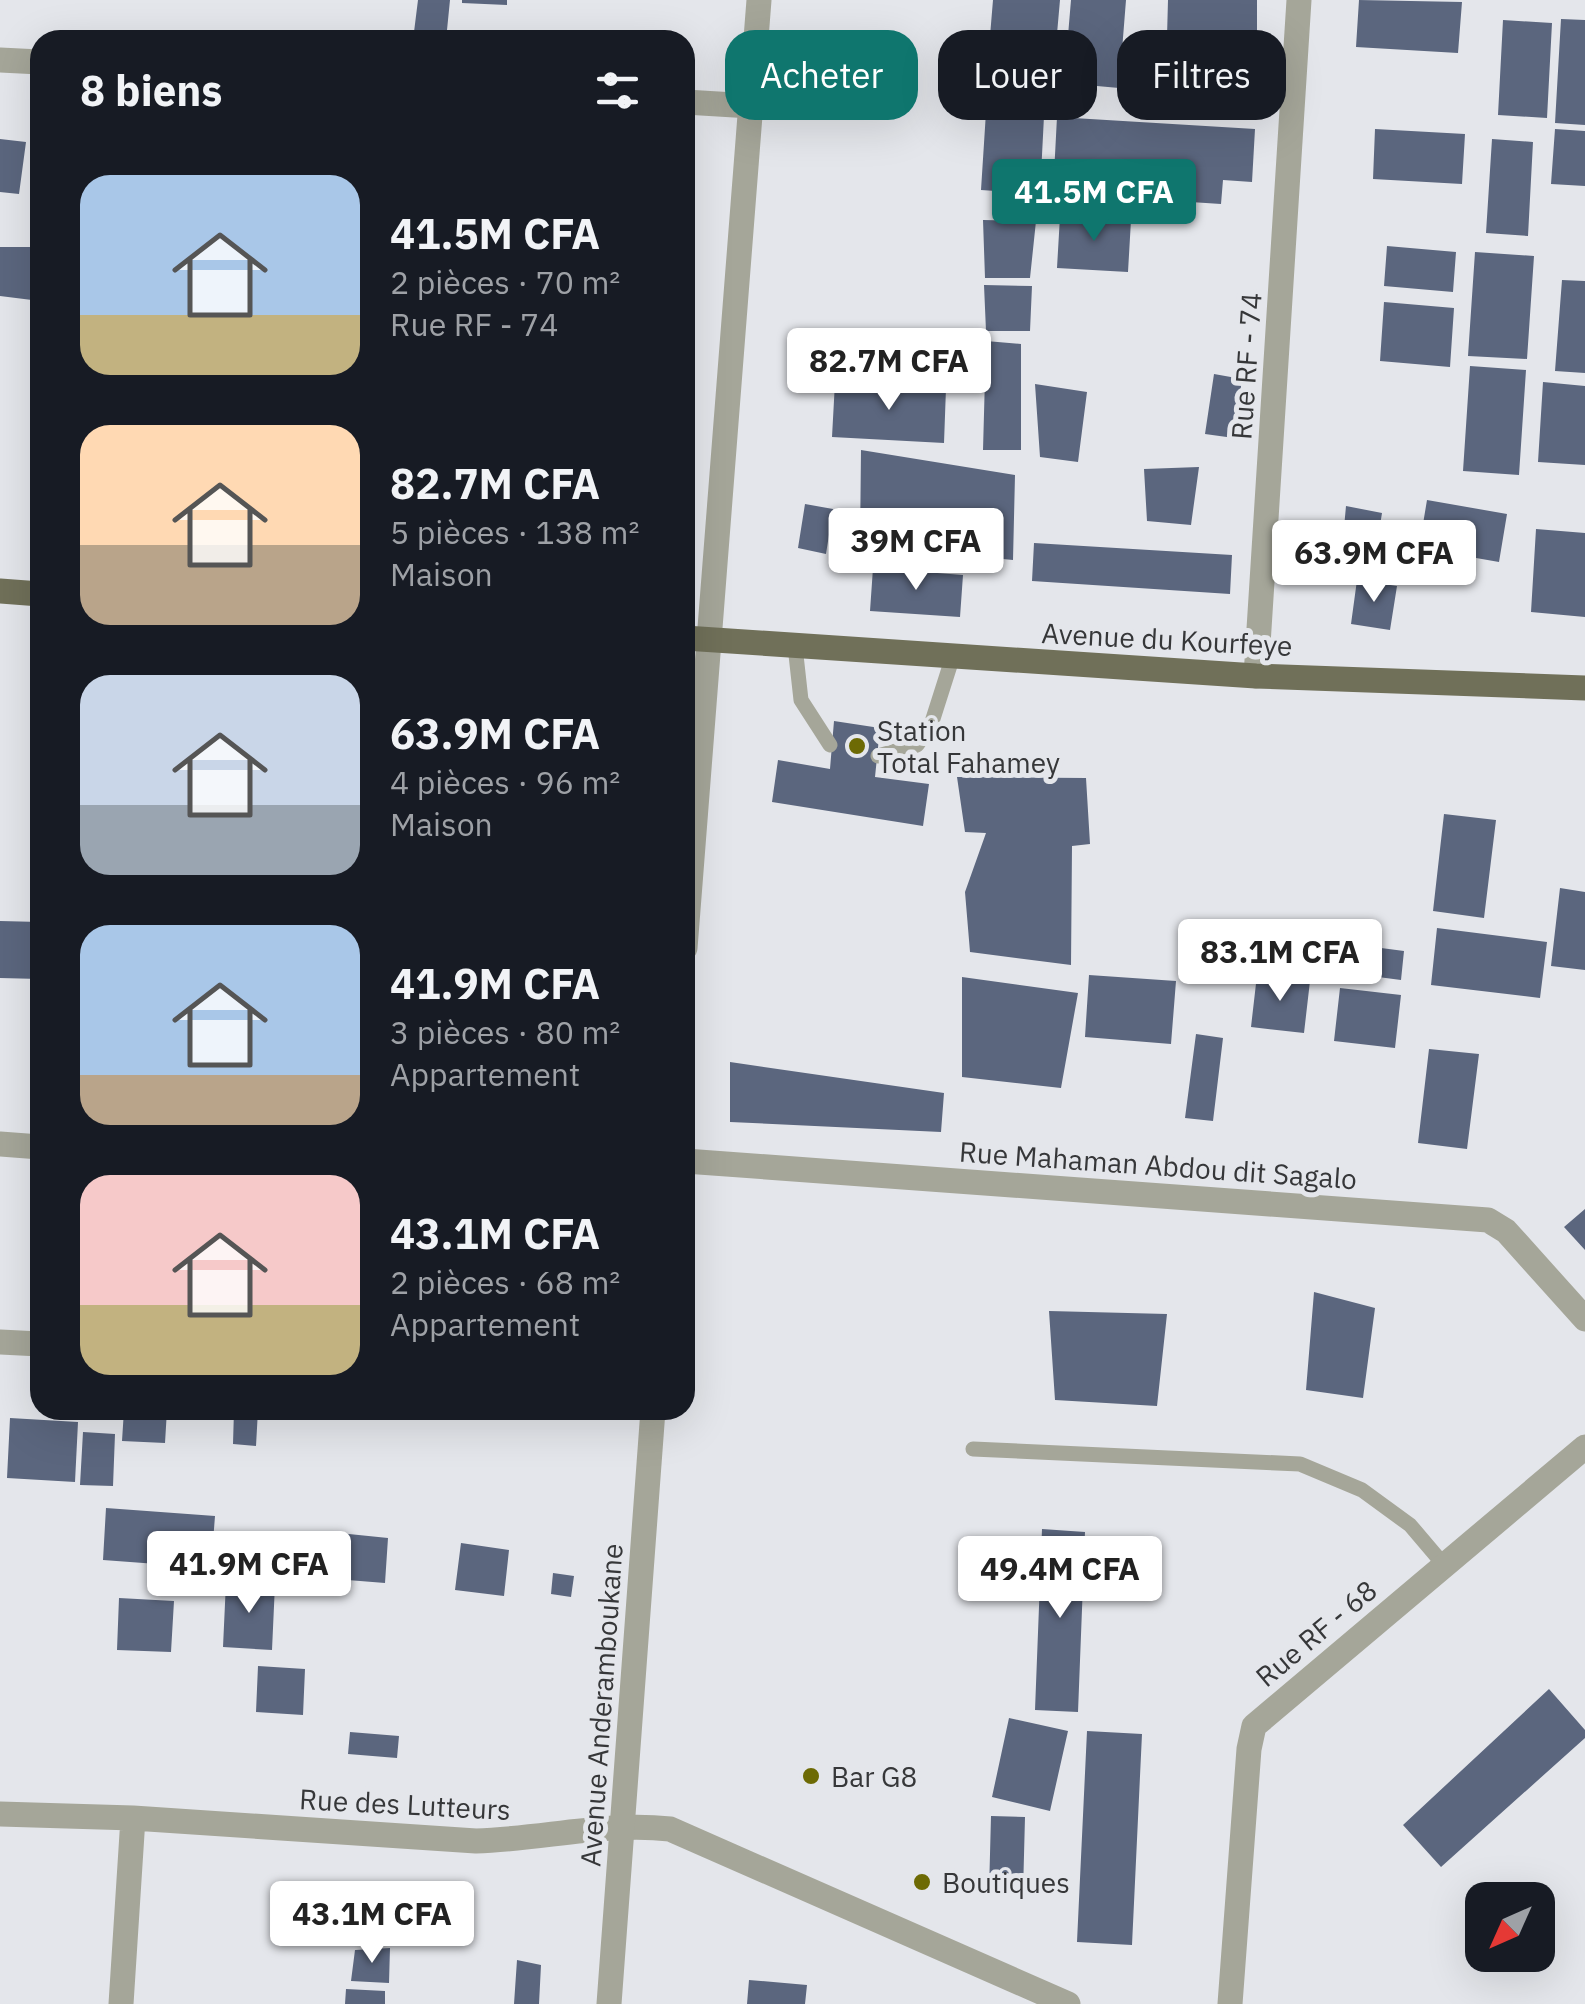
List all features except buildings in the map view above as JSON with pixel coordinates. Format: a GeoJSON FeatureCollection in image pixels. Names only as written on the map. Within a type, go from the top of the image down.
{"type":"FeatureCollection","features":[{"type":"Feature","properties":{"kind":"main road"},"geometry":{"type":"LineString","coordinates":[[0,591],[30,593]]}},
{"type":"Feature","properties":{"kind":"main road","name":"Avenue du Kourfeye"},"geometry":{"type":"LineString","coordinates":[[697,639],[1256,676],[1585,688]]}},
{"type":"Feature","properties":{"kind":"street"},"geometry":{"type":"LineString","coordinates":[[757,30],[759,0]]}},
{"type":"Feature","properties":{"kind":"street","name":"Rue RF - 74"},"geometry":{"type":"LineString","coordinates":[[1256,676],[1299,0]]}},
{"type":"Feature","properties":{"kind":"street"},"geometry":{"type":"LineString","coordinates":[[0,60],[30,62]]}},
{"type":"Feature","properties":{"kind":"street"},"geometry":{"type":"LineString","coordinates":[[695,103],[725,104]]}},
{"type":"Feature","properties":{"kind":"street"},"geometry":{"type":"LineString","coordinates":[[695,696],[697,639],[750,120]]}},
{"type":"Feature","properties":{"kind":"street"},"geometry":{"type":"LineString","coordinates":[[0,1144],[30,1146]]}},
{"type":"Feature","properties":{"kind":"street","name":"Rue Mahaman Abdou dit Sagalo"},"geometry":{"type":"LineString","coordinates":[[695,1162],[1488,1220],[1506,1230],[1585,1319]]}},
{"type":"Feature","properties":{"kind":"street"},"geometry":{"type":"LineString","coordinates":[[0,1342],[30,1344]]}},
{"type":"Feature","properties":{"kind":"street","name":"Avenue Anderamboukane"},"geometry":{"type":"LineString","coordinates":[[609,2004],[652,1420]]}},
{"type":"Feature","properties":{"kind":"street","name":"Rue RF - 68"},"geometry":{"type":"LineString","coordinates":[[1230,2004],[1249,1749],[1254,1726],[1585,1447]]}},
{"type":"Feature","properties":{"kind":"street","name":"Rue des Lutteurs"},"geometry":{"type":"LineString","coordinates":[[0,1814],[133,1818],[476,1842],[523,1840],[622,1824],[670,1830],[705,1841],[1068,2004]]}},
{"type":"Feature","properties":{"kind":"street"},"geometry":{"type":"LineString","coordinates":[[121,2004],[133,1818]]}},
{"type":"Feature","properties":{"kind":"lane"},"geometry":{"type":"LineString","coordinates":[[795,646],[800,700],[830,746]]}},
{"type":"Feature","properties":{"kind":"lane"},"geometry":{"type":"LineString","coordinates":[[878,756],[917,746],[930,724],[953,656]]}},
{"type":"Feature","properties":{"kind":"lane"},"geometry":{"type":"LineString","coordinates":[[973,1448],[1300,1464],[1362,1490],[1410,1525],[1444,1565]]}},
{"type":"Feature","properties":{"kind":"place","name":"Station Total Fahamey"},"geometry":{"type":"Point","coordinates":[857,746]}},
{"type":"Feature","properties":{"kind":"place","name":"Bar G8"},"geometry":{"type":"Point","coordinates":[811,1776]}},
{"type":"Feature","properties":{"kind":"place","name":"Boutiques"},"geometry":{"type":"Point","coordinates":[922,1882]}}]}
